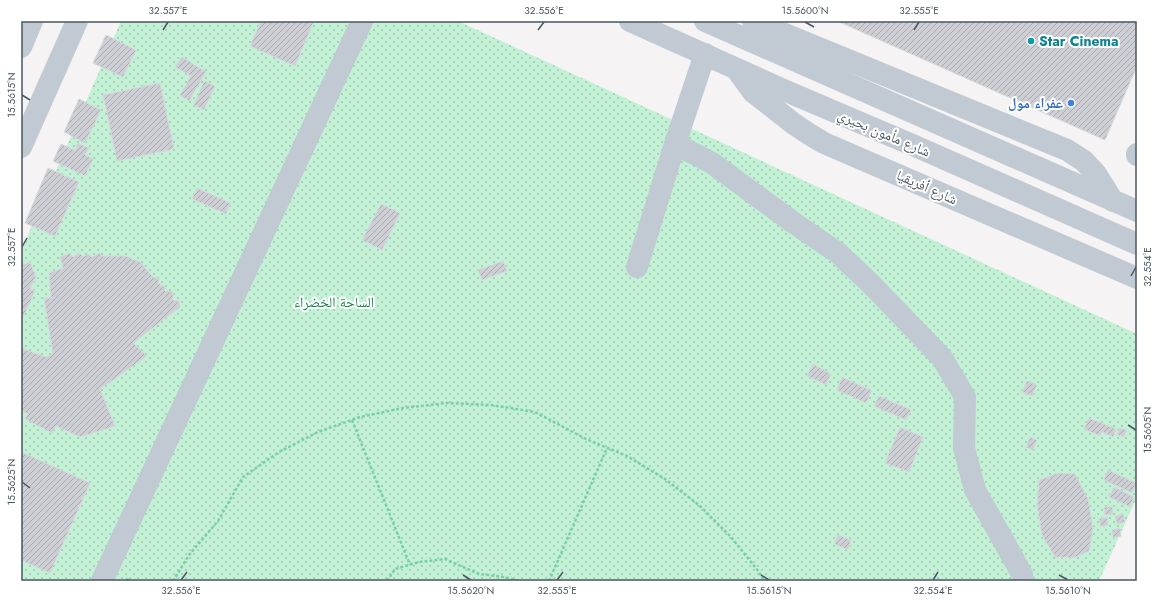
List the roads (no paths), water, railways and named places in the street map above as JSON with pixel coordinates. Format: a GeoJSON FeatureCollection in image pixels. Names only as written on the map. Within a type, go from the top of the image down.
{"type":"FeatureCollection","features":[{"type":"Feature","properties":{"kind":"street"},"geometry":{"type":"LineString","coordinates":[[21,46],[32,21]]}},
{"type":"Feature","properties":{"kind":"street"},"geometry":{"type":"LineString","coordinates":[[21,147],[78,21]]}},
{"type":"Feature","properties":{"kind":"street"},"geometry":{"type":"LineString","coordinates":[[102,581],[362,21]]}},
{"type":"Feature","properties":{"kind":"street","name":"شارع مأمون بحيري"},"geometry":{"type":"LineString","coordinates":[[630,21],[1137,244]]}},
{"type":"Feature","properties":{"kind":"street"},"geometry":{"type":"LineString","coordinates":[[637,267],[675,144],[707,21]]}},
{"type":"Feature","properties":{"kind":"street","name":"شارع مأمون بحيري"},"geometry":{"type":"LineString","coordinates":[[707,21],[1137,211]]}},
{"type":"Feature","properties":{"kind":"street"},"geometry":{"type":"LineString","coordinates":[[754,21],[1067,150],[1084,161],[1096,174],[1113,201]]}},
{"type":"Feature","properties":{"kind":"street","name":"شارع أفريقيا"},"geometry":{"type":"LineString","coordinates":[[735,68],[753,92],[794,124],[819,140],[1137,278]]}},
{"type":"Feature","properties":{"kind":"street"},"geometry":{"type":"LineString","coordinates":[[675,144],[712,163],[838,253],[871,284],[942,358],[964,397],[964,448],[975,490],[1022,574],[1023,581]]}},
{"type":"Feature","properties":{"kind":"place","name":"Star Cinema"},"geometry":{"type":"Point","coordinates":[1031,41]}},
{"type":"Feature","properties":{"kind":"place","name":"عفراء مول"},"geometry":{"type":"Point","coordinates":[1071,103]}},
{"type":"Feature","properties":{"kind":"park label","name":"الساحة الخضراء"},"geometry":{"type":"Point","coordinates":[334,302]}}]}
